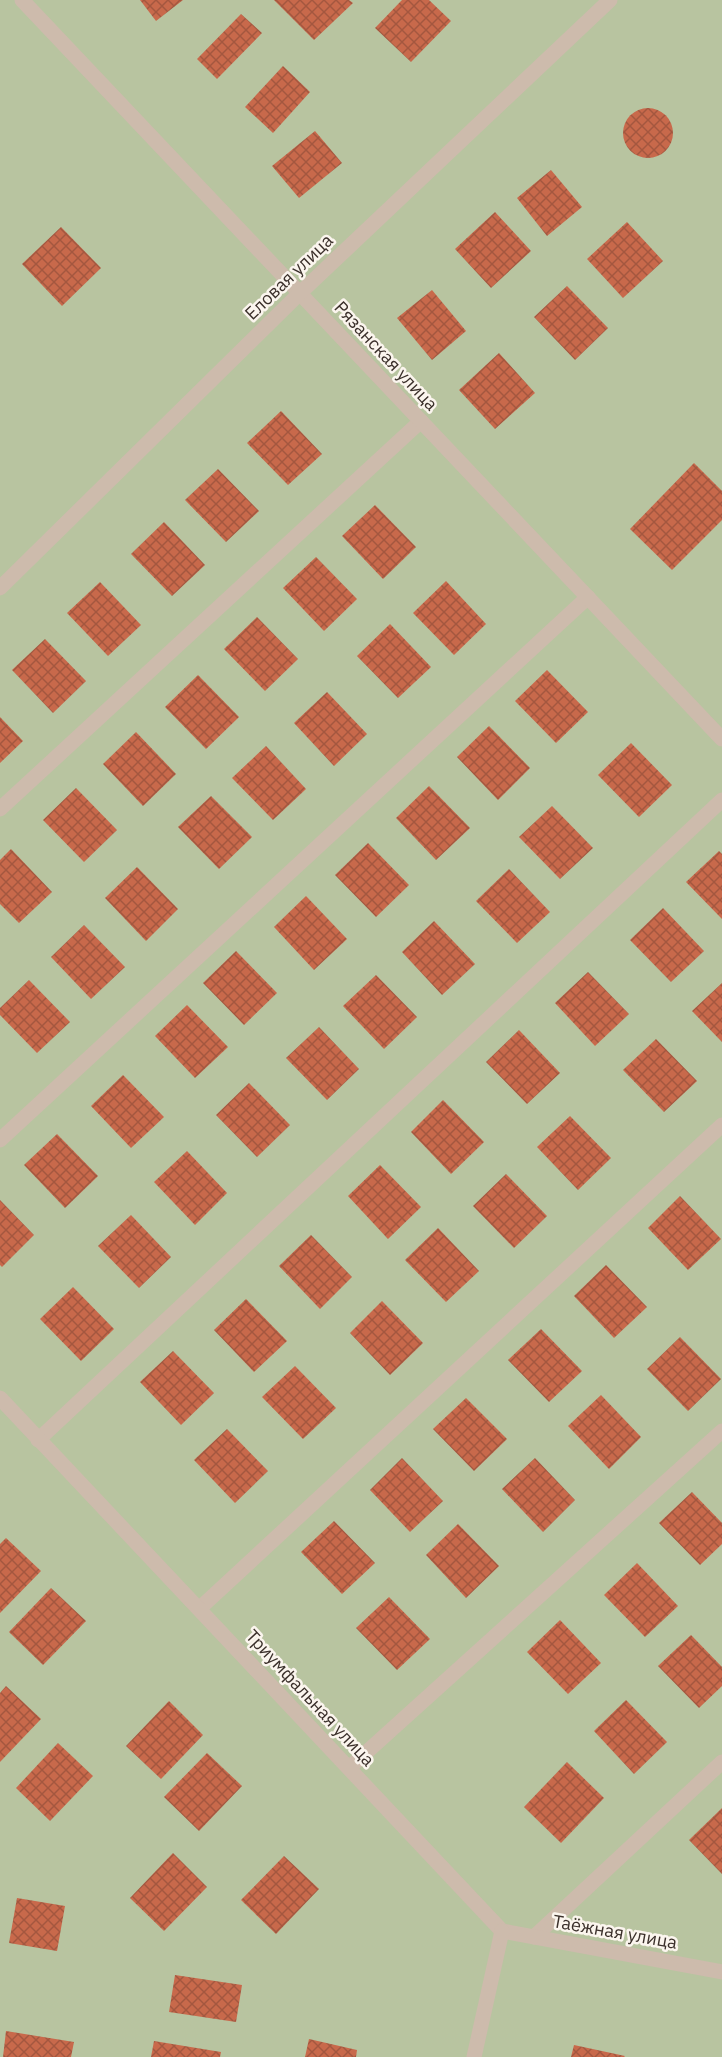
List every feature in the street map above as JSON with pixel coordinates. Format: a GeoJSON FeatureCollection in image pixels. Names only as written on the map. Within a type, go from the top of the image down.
{"type":"FeatureCollection","features":[{"type":"Feature","properties":{"kind":"street","name":"Рязанская улица"},"geometry":{"type":"LineString","coordinates":[[22,0],[722,739]]}},
{"type":"Feature","properties":{"kind":"street","name":"Еловая улица"},"geometry":{"type":"LineString","coordinates":[[0,588],[300,293],[610,0]]}},
{"type":"Feature","properties":{"kind":"street"},"geometry":{"type":"LineString","coordinates":[[0,809],[421,421]]}},
{"type":"Feature","properties":{"kind":"street"},"geometry":{"type":"LineString","coordinates":[[0,1140],[588,597]]}},
{"type":"Feature","properties":{"kind":"street"},"geometry":{"type":"LineString","coordinates":[[38,1440],[722,800]]}},
{"type":"Feature","properties":{"kind":"street"},"geometry":{"type":"LineString","coordinates":[[200,1608],[722,1125]]}},
{"type":"Feature","properties":{"kind":"street","name":"Триумфальная улица"},"geometry":{"type":"LineString","coordinates":[[0,1398],[502,1930]]}},
{"type":"Feature","properties":{"kind":"street"},"geometry":{"type":"LineString","coordinates":[[349,1768],[722,1431]]}},
{"type":"Feature","properties":{"kind":"street"},"geometry":{"type":"LineString","coordinates":[[534,1937],[722,1762]]}},
{"type":"Feature","properties":{"kind":"street"},"geometry":{"type":"LineString","coordinates":[[474,2057],[502,1930]]}},
{"type":"Feature","properties":{"kind":"street","name":"Таёжная улица"},"geometry":{"type":"LineString","coordinates":[[502,1930],[722,1972]]}},
{"type":"Feature","properties":{"kind":"green space"},"geometry":{"type":"Polygon","coordinates":[[[0,0],[722,0],[722,2057],[0,2057],[0,0]]]}},
{"type":"Feature","properties":{"kind":"building"},"geometry":{"type":"Polygon","coordinates":[[[140,0],[183,0],[156,21],[140,0]]]}},
{"type":"Feature","properties":{"kind":"building"},"geometry":{"type":"Polygon","coordinates":[[[274,0],[349,0],[353,3],[314,40],[274,0]]]}},
{"type":"Feature","properties":{"kind":"building"},"geometry":{"type":"Polygon","coordinates":[[[402,0],[429,0],[451,21],[411,62],[375,28],[402,0]]]}},
{"type":"Feature","properties":{"kind":"building"},"geometry":{"type":"Polygon","coordinates":[[[241,14],[262,33],[217,79],[197,59],[241,14]]]}},
{"type":"Feature","properties":{"kind":"building"},"geometry":{"type":"Polygon","coordinates":[[[283,66],[310,92],[273,133],[245,107],[283,66]]]}},
{"type":"Feature","properties":{"kind":"building"},"geometry":{"type":"Polygon","coordinates":[[[648,108],[666,115],[673,133],[666,151],[648,158],[630,151],[623,133],[630,115],[648,108]]]}},
{"type":"Feature","properties":{"kind":"building"},"geometry":{"type":"Polygon","coordinates":[[[315,131],[342,163],[299,198],[272,166],[315,131]]]}},
{"type":"Feature","properties":{"kind":"building"},"geometry":{"type":"Polygon","coordinates":[[[551,170],[582,207],[547,236],[517,198],[551,170]]]}},
{"type":"Feature","properties":{"kind":"building"},"geometry":{"type":"Polygon","coordinates":[[[495,212],[531,251],[491,288],[455,249],[495,212]]]}},
{"type":"Feature","properties":{"kind":"building"},"geometry":{"type":"Polygon","coordinates":[[[627,222],[663,261],[623,298],[587,259],[627,222]]]}},
{"type":"Feature","properties":{"kind":"building"},"geometry":{"type":"Polygon","coordinates":[[[61,227],[101,268],[62,306],[22,264],[61,227]]]}},
{"type":"Feature","properties":{"kind":"building"},"geometry":{"type":"Polygon","coordinates":[[[567,286],[608,328],[575,360],[534,317],[567,286]]]}},
{"type":"Feature","properties":{"kind":"building"},"geometry":{"type":"Polygon","coordinates":[[[432,290],[466,331],[432,360],[397,318],[432,290]]]}},
{"type":"Feature","properties":{"kind":"building"},"geometry":{"type":"Polygon","coordinates":[[[499,353],[535,393],[495,429],[459,390],[499,353]]]}},
{"type":"Feature","properties":{"kind":"building"},"geometry":{"type":"Polygon","coordinates":[[[281,411],[322,454],[288,485],[247,443],[281,411]]]}},
{"type":"Feature","properties":{"kind":"building"},"geometry":{"type":"Polygon","coordinates":[[[694,463],[722,491],[722,520],[672,570],[630,529],[694,463]]]}},
{"type":"Feature","properties":{"kind":"building"},"geometry":{"type":"Polygon","coordinates":[[[218,469],[259,511],[226,542],[185,500],[218,469]]]}},
{"type":"Feature","properties":{"kind":"building"},"geometry":{"type":"Polygon","coordinates":[[[375,505],[416,547],[383,579],[342,536],[375,505]]]}},
{"type":"Feature","properties":{"kind":"building"},"geometry":{"type":"Polygon","coordinates":[[[164,522],[205,565],[172,596],[131,554],[164,522]]]}},
{"type":"Feature","properties":{"kind":"building"},"geometry":{"type":"Polygon","coordinates":[[[316,557],[357,599],[324,631],[283,588],[316,557]]]}},
{"type":"Feature","properties":{"kind":"building"},"geometry":{"type":"Polygon","coordinates":[[[446,581],[486,624],[454,655],[413,613],[446,581]]]}},
{"type":"Feature","properties":{"kind":"building"},"geometry":{"type":"Polygon","coordinates":[[[100,582],[141,625],[108,656],[67,613],[100,582]]]}},
{"type":"Feature","properties":{"kind":"building"},"geometry":{"type":"Polygon","coordinates":[[[257,617],[298,659],[265,691],[224,649],[257,617]]]}},
{"type":"Feature","properties":{"kind":"building"},"geometry":{"type":"Polygon","coordinates":[[[390,624],[431,667],[398,698],[357,656],[390,624]]]}},
{"type":"Feature","properties":{"kind":"building"},"geometry":{"type":"Polygon","coordinates":[[[45,639],[86,681],[53,713],[12,670],[45,639]]]}},
{"type":"Feature","properties":{"kind":"building"},"geometry":{"type":"Polygon","coordinates":[[[547,670],[588,712],[556,743],[515,701],[547,670]]]}},
{"type":"Feature","properties":{"kind":"building"},"geometry":{"type":"Polygon","coordinates":[[[198,675],[239,717],[206,749],[165,707],[198,675]]]}},
{"type":"Feature","properties":{"kind":"building"},"geometry":{"type":"Polygon","coordinates":[[[327,692],[367,734],[334,766],[294,723],[327,692]]]}},
{"type":"Feature","properties":{"kind":"building"},"geometry":{"type":"Polygon","coordinates":[[[0,717],[23,741],[0,763],[0,717]]]}},
{"type":"Feature","properties":{"kind":"building"},"geometry":{"type":"Polygon","coordinates":[[[489,726],[530,768],[498,800],[457,757],[489,726]]]}},
{"type":"Feature","properties":{"kind":"building"},"geometry":{"type":"Polygon","coordinates":[[[136,732],[176,774],[143,806],[103,764],[136,732]]]}},
{"type":"Feature","properties":{"kind":"building"},"geometry":{"type":"Polygon","coordinates":[[[631,743],[672,785],[639,817],[598,775],[631,743]]]}},
{"type":"Feature","properties":{"kind":"building"},"geometry":{"type":"Polygon","coordinates":[[[266,746],[306,789],[273,820],[232,778],[266,746]]]}},
{"type":"Feature","properties":{"kind":"building"},"geometry":{"type":"Polygon","coordinates":[[[429,786],[470,828],[436,860],[396,818],[429,786]]]}},
{"type":"Feature","properties":{"kind":"building"},"geometry":{"type":"Polygon","coordinates":[[[76,788],[117,830],[84,862],[43,820],[76,788]]]}},
{"type":"Feature","properties":{"kind":"building"},"geometry":{"type":"Polygon","coordinates":[[[211,796],[252,837],[219,869],[178,827],[211,796]]]}},
{"type":"Feature","properties":{"kind":"building"},"geometry":{"type":"Polygon","coordinates":[[[552,806],[593,848],[560,879],[519,837],[552,806]]]}},
{"type":"Feature","properties":{"kind":"building"},"geometry":{"type":"Polygon","coordinates":[[[368,843],[409,885],[376,917],[335,875],[368,843]]]}},
{"type":"Feature","properties":{"kind":"building"},"geometry":{"type":"Polygon","coordinates":[[[11,849],[52,892],[19,923],[0,904],[0,860],[11,849]]]}},
{"type":"Feature","properties":{"kind":"building"},"geometry":{"type":"Polygon","coordinates":[[[719,851],[722,854],[722,919],[686,882],[719,851]]]}},
{"type":"Feature","properties":{"kind":"building"},"geometry":{"type":"Polygon","coordinates":[[[137,867],[178,909],[146,941],[105,898],[137,867]]]}},
{"type":"Feature","properties":{"kind":"building"},"geometry":{"type":"Polygon","coordinates":[[[509,869],[550,912],[517,943],[476,901],[509,869]]]}},
{"type":"Feature","properties":{"kind":"building"},"geometry":{"type":"Polygon","coordinates":[[[306,896],[347,939],[314,970],[274,927],[306,896]]]}},
{"type":"Feature","properties":{"kind":"building"},"geometry":{"type":"Polygon","coordinates":[[[663,908],[704,951],[671,982],[630,940],[663,908]]]}},
{"type":"Feature","properties":{"kind":"building"},"geometry":{"type":"Polygon","coordinates":[[[434,921],[475,964],[442,995],[402,952],[434,921]]]}},
{"type":"Feature","properties":{"kind":"building"},"geometry":{"type":"Polygon","coordinates":[[[84,925],[125,967],[91,999],[51,957],[84,925]]]}},
{"type":"Feature","properties":{"kind":"building"},"geometry":{"type":"Polygon","coordinates":[[[236,951],[277,993],[244,1025],[203,983],[236,951]]]}},
{"type":"Feature","properties":{"kind":"building"},"geometry":{"type":"Polygon","coordinates":[[[588,972],[629,1014],[595,1046],[555,1003],[588,972]]]}},
{"type":"Feature","properties":{"kind":"building"},"geometry":{"type":"Polygon","coordinates":[[[376,975],[417,1017],[384,1049],[343,1006],[376,975]]]}},
{"type":"Feature","properties":{"kind":"building"},"geometry":{"type":"Polygon","coordinates":[[[29,980],[70,1022],[37,1053],[0,1015],[0,1008],[29,980]]]}},
{"type":"Feature","properties":{"kind":"building"},"geometry":{"type":"Polygon","coordinates":[[[722,983],[722,1042],[692,1011],[722,983]]]}},
{"type":"Feature","properties":{"kind":"building"},"geometry":{"type":"Polygon","coordinates":[[[187,1005],[228,1047],[195,1078],[155,1036],[187,1005]]]}},
{"type":"Feature","properties":{"kind":"building"},"geometry":{"type":"Polygon","coordinates":[[[319,1027],[359,1069],[327,1100],[286,1058],[319,1027]]]}},
{"type":"Feature","properties":{"kind":"building"},"geometry":{"type":"Polygon","coordinates":[[[519,1030],[560,1073],[527,1104],[486,1062],[519,1030]]]}},
{"type":"Feature","properties":{"kind":"building"},"geometry":{"type":"Polygon","coordinates":[[[656,1039],[697,1081],[664,1112],[623,1070],[656,1039]]]}},
{"type":"Feature","properties":{"kind":"building"},"geometry":{"type":"Polygon","coordinates":[[[123,1075],[164,1117],[131,1148],[91,1106],[123,1075]]]}},
{"type":"Feature","properties":{"kind":"building"},"geometry":{"type":"Polygon","coordinates":[[[249,1083],[290,1125],[257,1157],[216,1115],[249,1083]]]}},
{"type":"Feature","properties":{"kind":"building"},"geometry":{"type":"Polygon","coordinates":[[[443,1100],[484,1142],[451,1174],[411,1132],[443,1100]]]}},
{"type":"Feature","properties":{"kind":"building"},"geometry":{"type":"Polygon","coordinates":[[[570,1116],[611,1158],[578,1190],[537,1147],[570,1116]]]}},
{"type":"Feature","properties":{"kind":"building"},"geometry":{"type":"Polygon","coordinates":[[[57,1134],[98,1176],[65,1208],[24,1165],[57,1134]]]}},
{"type":"Feature","properties":{"kind":"building"},"geometry":{"type":"Polygon","coordinates":[[[187,1151],[227,1193],[195,1225],[154,1182],[187,1151]]]}},
{"type":"Feature","properties":{"kind":"building"},"geometry":{"type":"Polygon","coordinates":[[[380,1165],[421,1207],[388,1239],[348,1196],[380,1165]]]}},
{"type":"Feature","properties":{"kind":"building"},"geometry":{"type":"Polygon","coordinates":[[[506,1174],[547,1216],[514,1248],[473,1206],[506,1174]]]}},
{"type":"Feature","properties":{"kind":"building"},"geometry":{"type":"Polygon","coordinates":[[[680,1196],[721,1239],[688,1270],[648,1228],[680,1196]]]}},
{"type":"Feature","properties":{"kind":"building"},"geometry":{"type":"Polygon","coordinates":[[[0,1200],[34,1235],[2,1267],[0,1265],[0,1200]]]}},
{"type":"Feature","properties":{"kind":"building"},"geometry":{"type":"Polygon","coordinates":[[[131,1215],[171,1257],[139,1288],[98,1246],[131,1215]]]}},
{"type":"Feature","properties":{"kind":"building"},"geometry":{"type":"Polygon","coordinates":[[[438,1228],[479,1271],[446,1302],[405,1260],[438,1228]]]}},
{"type":"Feature","properties":{"kind":"building"},"geometry":{"type":"Polygon","coordinates":[[[311,1235],[352,1277],[320,1309],[279,1266],[311,1235]]]}},
{"type":"Feature","properties":{"kind":"building"},"geometry":{"type":"Polygon","coordinates":[[[606,1265],[647,1307],[614,1338],[574,1296],[606,1265]]]}},
{"type":"Feature","properties":{"kind":"building"},"geometry":{"type":"Polygon","coordinates":[[[73,1287],[114,1329],[81,1361],[40,1319],[73,1287]]]}},
{"type":"Feature","properties":{"kind":"building"},"geometry":{"type":"Polygon","coordinates":[[[246,1299],[287,1341],[254,1372],[214,1330],[246,1299]]]}},
{"type":"Feature","properties":{"kind":"building"},"geometry":{"type":"Polygon","coordinates":[[[382,1301],[423,1343],[390,1375],[350,1333],[382,1301]]]}},
{"type":"Feature","properties":{"kind":"building"},"geometry":{"type":"Polygon","coordinates":[[[541,1329],[582,1371],[549,1402],[508,1360],[541,1329]]]}},
{"type":"Feature","properties":{"kind":"building"},"geometry":{"type":"Polygon","coordinates":[[[680,1337],[721,1379],[688,1411],[647,1369],[680,1337]]]}},
{"type":"Feature","properties":{"kind":"building"},"geometry":{"type":"Polygon","coordinates":[[[173,1351],[214,1393],[181,1425],[140,1382],[173,1351]]]}},
{"type":"Feature","properties":{"kind":"building"},"geometry":{"type":"Polygon","coordinates":[[[295,1366],[336,1408],[303,1439],[262,1397],[295,1366]]]}},
{"type":"Feature","properties":{"kind":"building"},"geometry":{"type":"Polygon","coordinates":[[[601,1395],[641,1437],[609,1469],[568,1426],[601,1395]]]}},
{"type":"Feature","properties":{"kind":"building"},"geometry":{"type":"Polygon","coordinates":[[[466,1398],[507,1439],[474,1471],[433,1429],[466,1398]]]}},
{"type":"Feature","properties":{"kind":"building"},"geometry":{"type":"Polygon","coordinates":[[[227,1429],[268,1471],[235,1503],[194,1460],[227,1429]]]}},
{"type":"Feature","properties":{"kind":"building"},"geometry":{"type":"Polygon","coordinates":[[[402,1458],[443,1501],[410,1532],[370,1490],[402,1458]]]}},
{"type":"Feature","properties":{"kind":"building"},"geometry":{"type":"Polygon","coordinates":[[[535,1458],[575,1500],[543,1532],[502,1489],[535,1458]]]}},
{"type":"Feature","properties":{"kind":"building"},"geometry":{"type":"Polygon","coordinates":[[[692,1492],[722,1523],[722,1544],[700,1565],[659,1523],[692,1492]]]}},
{"type":"Feature","properties":{"kind":"building"},"geometry":{"type":"Polygon","coordinates":[[[334,1521],[375,1563],[342,1594],[301,1552],[334,1521]]]}},
{"type":"Feature","properties":{"kind":"building"},"geometry":{"type":"Polygon","coordinates":[[[458,1524],[499,1566],[466,1598],[426,1555],[458,1524]]]}},
{"type":"Feature","properties":{"kind":"building"},"geometry":{"type":"Polygon","coordinates":[[[6,1538],[41,1571],[0,1613],[0,1544],[6,1538]]]}},
{"type":"Feature","properties":{"kind":"building"},"geometry":{"type":"Polygon","coordinates":[[[637,1563],[678,1606],[645,1637],[604,1595],[637,1563]]]}},
{"type":"Feature","properties":{"kind":"building"},"geometry":{"type":"Polygon","coordinates":[[[51,1588],[86,1621],[43,1665],[9,1632],[51,1588]]]}},
{"type":"Feature","properties":{"kind":"building"},"geometry":{"type":"Polygon","coordinates":[[[389,1597],[430,1639],[397,1670],[356,1628],[389,1597]]]}},
{"type":"Feature","properties":{"kind":"building"},"geometry":{"type":"Polygon","coordinates":[[[560,1620],[601,1663],[568,1694],[527,1652],[560,1620]]]}},
{"type":"Feature","properties":{"kind":"building"},"geometry":{"type":"Polygon","coordinates":[[[691,1635],[722,1667],[722,1686],[699,1708],[658,1666],[691,1635]]]}},
{"type":"Feature","properties":{"kind":"building"},"geometry":{"type":"Polygon","coordinates":[[[6,1686],[41,1719],[0,1762],[0,1693],[6,1686]]]}},
{"type":"Feature","properties":{"kind":"building"},"geometry":{"type":"Polygon","coordinates":[[[626,1700],[667,1742],[634,1774],[594,1731],[626,1700]]]}},
{"type":"Feature","properties":{"kind":"building"},"geometry":{"type":"Polygon","coordinates":[[[169,1701],[203,1735],[161,1779],[126,1746],[169,1701]]]}},
{"type":"Feature","properties":{"kind":"building"},"geometry":{"type":"Polygon","coordinates":[[[58,1743],[93,1776],[50,1821],[16,1788],[58,1743]]]}},
{"type":"Feature","properties":{"kind":"building"},"geometry":{"type":"Polygon","coordinates":[[[207,1753],[242,1786],[199,1831],[164,1797],[207,1753]]]}},
{"type":"Feature","properties":{"kind":"building"},"geometry":{"type":"Polygon","coordinates":[[[567,1762],[604,1798],[561,1843],[524,1807],[567,1762]]]}},
{"type":"Feature","properties":{"kind":"building"},"geometry":{"type":"Polygon","coordinates":[[[722,1808],[722,1874],[689,1840],[722,1808]]]}},
{"type":"Feature","properties":{"kind":"building"},"geometry":{"type":"Polygon","coordinates":[[[173,1853],[207,1887],[164,1931],[130,1898],[173,1853]]]}},
{"type":"Feature","properties":{"kind":"building"},"geometry":{"type":"Polygon","coordinates":[[[284,1856],[319,1889],[276,1934],[241,1900],[284,1856]]]}},
{"type":"Feature","properties":{"kind":"building"},"geometry":{"type":"Polygon","coordinates":[[[17,1898],[65,1906],[57,1951],[9,1943],[17,1898]]]}},
{"type":"Feature","properties":{"kind":"building"},"geometry":{"type":"Polygon","coordinates":[[[175,1975],[242,1985],[236,2022],[169,2012],[175,1975]]]}},
{"type":"Feature","properties":{"kind":"building"},"geometry":{"type":"Polygon","coordinates":[[[6,2031],[74,2042],[71,2057],[3,2057],[6,2031]]]}},
{"type":"Feature","properties":{"kind":"building"},"geometry":{"type":"Polygon","coordinates":[[[309,2039],[357,2050],[356,2057],[305,2057],[309,2039]]]}},
{"type":"Feature","properties":{"kind":"building"},"geometry":{"type":"Polygon","coordinates":[[[154,2041],[221,2052],[220,2057],[151,2057],[154,2041]]]}},
{"type":"Feature","properties":{"kind":"building"},"geometry":{"type":"Polygon","coordinates":[[[574,2045],[625,2056],[571,2057],[574,2045]]]}}]}
